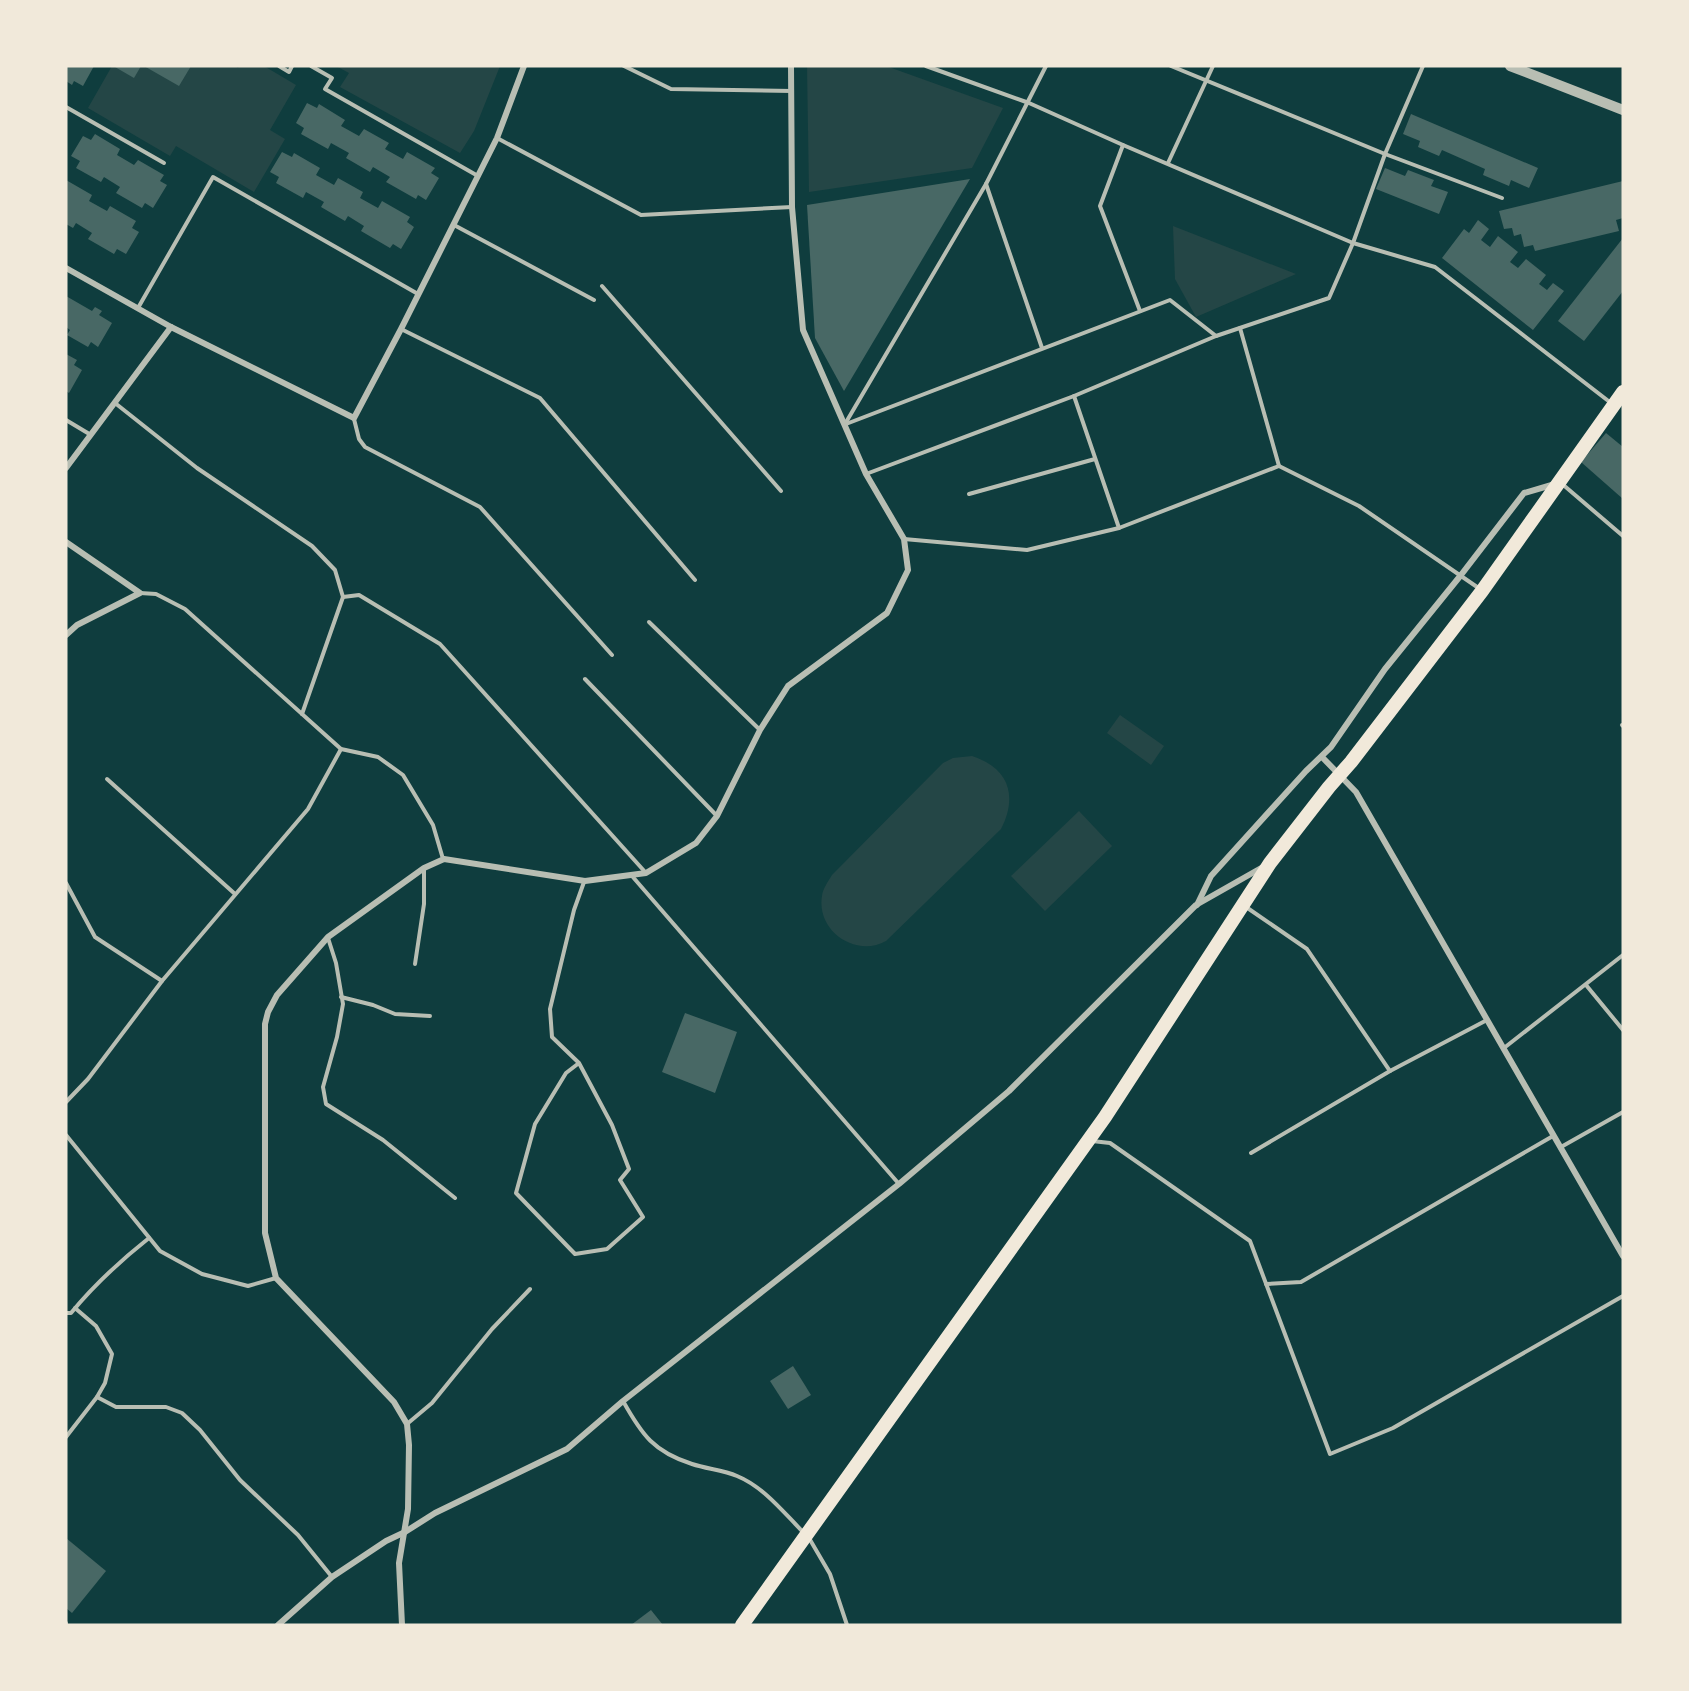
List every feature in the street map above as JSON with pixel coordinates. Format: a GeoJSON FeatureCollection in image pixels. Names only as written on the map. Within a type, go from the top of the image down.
{"type":"FeatureCollection","features":[{"type":"Feature","properties":{"kind":"main road"},"geometry":{"type":"LineString","coordinates":[[742,1625],[1106,1117],[1270,863],[1482,591],[1616,407],[1623,392]]}},
{"type":"Feature","properties":{"kind":"street"},"geometry":{"type":"LineString","coordinates":[[66,268],[171,327],[354,418],[497,138],[524,66]]}},
{"type":"Feature","properties":{"kind":"street"},"geometry":{"type":"LineString","coordinates":[[402,1625],[399,1563],[408,1509],[407,1424],[394,1402],[276,1278],[265,1233],[265,1024],[276,995],[328,937],[424,868],[444,859],[585,881],[646,873],[696,843],[717,816],[760,730],[788,686],[887,613],[908,570],[904,539],[866,474],[803,330],[792,207],[791,66]]}},
{"type":"Feature","properties":{"kind":"street"},"geometry":{"type":"LineString","coordinates":[[1510,66],[1623,110]]}},
{"type":"Feature","properties":{"kind":"street"},"geometry":{"type":"LineString","coordinates":[[66,468],[171,327]]}},
{"type":"Feature","properties":{"kind":"street"},"geometry":{"type":"LineString","coordinates":[[1197,905],[1211,876],[1306,771],[1331,747],[1384,669],[1524,493],[1560,482]]}},
{"type":"Feature","properties":{"kind":"street"},"geometry":{"type":"LineString","coordinates":[[66,542],[140,593],[76,625],[66,635]]}},
{"type":"Feature","properties":{"kind":"street"},"geometry":{"type":"LineString","coordinates":[[1322,757],[1356,792],[1623,1256]]}},
{"type":"Feature","properties":{"kind":"street"},"geometry":{"type":"LineString","coordinates":[[278,1625],[332,1577],[386,1542],[435,1513],[567,1449],[623,1401],[899,1184],[1026,1075],[1197,905],[1270,863]]}},
{"type":"Feature","properties":{"kind":"lane"},"geometry":{"type":"LineString","coordinates":[[279,66],[289,72],[292,66]]}},
{"type":"Feature","properties":{"kind":"lane"},"geometry":{"type":"LineString","coordinates":[[311,66],[332,78],[325,89],[478,176]]}},
{"type":"Feature","properties":{"kind":"lane"},"geometry":{"type":"LineString","coordinates":[[624,66],[671,89],[792,91]]}},
{"type":"Feature","properties":{"kind":"lane"},"geometry":{"type":"LineString","coordinates":[[926,66],[1029,103],[1353,243],[1436,267],[1616,407]]}},
{"type":"Feature","properties":{"kind":"lane"},"geometry":{"type":"LineString","coordinates":[[845,424],[986,184],[1046,66]]}},
{"type":"Feature","properties":{"kind":"lane"},"geometry":{"type":"LineString","coordinates":[[1171,66],[1385,154],[1502,198]]}},
{"type":"Feature","properties":{"kind":"lane"},"geometry":{"type":"LineString","coordinates":[[1168,163],[1213,66]]}},
{"type":"Feature","properties":{"kind":"lane"},"geometry":{"type":"LineString","coordinates":[[866,474],[1074,396],[1216,336],[1329,298],[1353,243],[1385,154],[1423,66]]}},
{"type":"Feature","properties":{"kind":"lane"},"geometry":{"type":"LineString","coordinates":[[66,107],[164,163]]}},
{"type":"Feature","properties":{"kind":"lane"},"geometry":{"type":"LineString","coordinates":[[497,138],[641,215],[792,207]]}},
{"type":"Feature","properties":{"kind":"lane"},"geometry":{"type":"LineString","coordinates":[[1123,145],[1100,206],[1140,311]]}},
{"type":"Feature","properties":{"kind":"lane"},"geometry":{"type":"LineString","coordinates":[[138,308],[213,177],[418,294]]}},
{"type":"Feature","properties":{"kind":"lane"},"geometry":{"type":"LineString","coordinates":[[986,184],[1042,348]]}},
{"type":"Feature","properties":{"kind":"lane"},"geometry":{"type":"LineString","coordinates":[[453,225],[594,300]]}},
{"type":"Feature","properties":{"kind":"lane"},"geometry":{"type":"LineString","coordinates":[[602,286],[781,492]]}},
{"type":"Feature","properties":{"kind":"lane"},"geometry":{"type":"LineString","coordinates":[[845,424],[1170,300],[1216,336]]}},
{"type":"Feature","properties":{"kind":"lane"},"geometry":{"type":"LineString","coordinates":[[1240,328],[1279,466],[1359,506],[1482,591]]}},
{"type":"Feature","properties":{"kind":"lane"},"geometry":{"type":"LineString","coordinates":[[401,329],[540,398],[695,580]]}},
{"type":"Feature","properties":{"kind":"lane"},"geometry":{"type":"LineString","coordinates":[[1074,396],[1119,528]]}},
{"type":"Feature","properties":{"kind":"lane"},"geometry":{"type":"LineString","coordinates":[[115,403],[197,468],[312,546],[336,570],[343,597],[302,714]]}},
{"type":"Feature","properties":{"kind":"lane"},"geometry":{"type":"LineString","coordinates":[[354,418],[358,439],[365,447],[480,507],[612,655]]}},
{"type":"Feature","properties":{"kind":"lane"},"geometry":{"type":"LineString","coordinates":[[66,420],[91,435]]}},
{"type":"Feature","properties":{"kind":"lane"},"geometry":{"type":"LineString","coordinates":[[969,494],[1095,459]]}},
{"type":"Feature","properties":{"kind":"lane"},"geometry":{"type":"LineString","coordinates":[[904,539],[1027,550],[1119,528],[1279,466]]}},
{"type":"Feature","properties":{"kind":"lane"},"geometry":{"type":"LineString","coordinates":[[1560,482],[1623,536]]}},
{"type":"Feature","properties":{"kind":"lane"},"geometry":{"type":"LineString","coordinates":[[140,593],[156,594],[185,609],[341,749],[378,757],[403,775],[433,825],[444,859]]}},
{"type":"Feature","properties":{"kind":"lane"},"geometry":{"type":"LineString","coordinates":[[343,597],[359,595],[440,644],[646,873]]}},
{"type":"Feature","properties":{"kind":"lane"},"geometry":{"type":"LineString","coordinates":[[650,622],[760,730]]}},
{"type":"Feature","properties":{"kind":"lane"},"geometry":{"type":"LineString","coordinates":[[585,679],[717,816]]}},
{"type":"Feature","properties":{"kind":"lane"},"geometry":{"type":"LineString","coordinates":[[66,1102],[88,1079],[162,981],[308,809],[341,749]]}},
{"type":"Feature","properties":{"kind":"lane"},"geometry":{"type":"LineString","coordinates":[[106,779],[235,894]]}},
{"type":"Feature","properties":{"kind":"lane"},"geometry":{"type":"LineString","coordinates":[[415,964],[424,904],[424,868]]}},
{"type":"Feature","properties":{"kind":"lane"},"geometry":{"type":"LineString","coordinates":[[632,876],[899,1184]]}},
{"type":"Feature","properties":{"kind":"lane"},"geometry":{"type":"LineString","coordinates":[[579,1063],[566,1073],[535,1124],[516,1193],[575,1254],[607,1250],[643,1217],[620,1180],[629,1169],[612,1125],[579,1063],[552,1037],[550,1009],[574,910],[585,881]]}},
{"type":"Feature","properties":{"kind":"lane"},"geometry":{"type":"LineString","coordinates":[[66,883],[96,937],[162,981]]}},
{"type":"Feature","properties":{"kind":"lane"},"geometry":{"type":"LineString","coordinates":[[1242,905],[1307,949],[1390,1071]]}},
{"type":"Feature","properties":{"kind":"lane"},"geometry":{"type":"LineString","coordinates":[[328,937],[336,963],[343,1004],[337,1037],[323,1087],[326,1104],[382,1140],[455,1198]]}},
{"type":"Feature","properties":{"kind":"lane"},"geometry":{"type":"LineString","coordinates":[[1503,1049],[1623,956]]}},
{"type":"Feature","properties":{"kind":"lane"},"geometry":{"type":"LineString","coordinates":[[1586,985],[1623,1030]]}},
{"type":"Feature","properties":{"kind":"lane"},"geometry":{"type":"LineString","coordinates":[[341,997],[374,1005],[395,1014],[430,1016]]}},
{"type":"Feature","properties":{"kind":"lane"},"geometry":{"type":"LineString","coordinates":[[1251,1153],[1390,1071],[1487,1020]]}},
{"type":"Feature","properties":{"kind":"lane"},"geometry":{"type":"LineString","coordinates":[[1560,1147],[1623,1112]]}},
{"type":"Feature","properties":{"kind":"lane"},"geometry":{"type":"LineString","coordinates":[[66,1135],[160,1251],[202,1274],[248,1286],[276,1278]]}},
{"type":"Feature","properties":{"kind":"lane"},"geometry":{"type":"LineString","coordinates":[[1266,1284],[1301,1282],[1553,1136]]}},
{"type":"Feature","properties":{"kind":"lane"},"geometry":{"type":"LineString","coordinates":[[1088,1141],[1110,1143],[1250,1241],[1330,1454],[1393,1428],[1623,1296]]}},
{"type":"Feature","properties":{"kind":"lane"},"geometry":{"type":"LineString","coordinates":[[66,1313],[71,1313],[94,1285],[149,1238]]}},
{"type":"Feature","properties":{"kind":"lane"},"geometry":{"type":"LineString","coordinates":[[407,1424],[432,1403],[492,1329],[530,1289]]}},
{"type":"Feature","properties":{"kind":"lane"},"geometry":{"type":"LineString","coordinates":[[66,1437],[105,1383],[112,1354],[96,1326],[75,1308]]}},
{"type":"Feature","properties":{"kind":"lane"},"geometry":{"type":"LineString","coordinates":[[97,1397],[116,1407],[166,1407],[182,1413],[200,1430],[240,1480],[298,1535],[332,1577]]}},
{"type":"Feature","properties":{"kind":"lane"},"geometry":{"type":"LineString","coordinates":[[623,1401],[641,1432],[663,1452],[691,1464],[738,1476],[764,1493],[807,1535],[830,1574],[847,1625]]}},
{"type":"Feature","properties":{"kind":"shaded area"},"geometry":{"type":"Polygon","coordinates":[[[112,66],[235,66],[238,68],[239,66],[264,66],[296,85],[270,130],[285,139],[254,192],[176,146],[170,156],[88,108],[112,66]]]}},
{"type":"Feature","properties":{"kind":"shaded area"},"geometry":{"type":"Polygon","coordinates":[[[336,66],[500,66],[474,131],[460,153],[340,87],[349,73],[336,66]]]}},
{"type":"Feature","properties":{"kind":"shaded area"},"geometry":{"type":"Polygon","coordinates":[[[807,66],[886,66],[1003,108],[972,168],[809,192],[807,66]]]}},
{"type":"Feature","properties":{"kind":"shaded area"},"geometry":{"type":"Polygon","coordinates":[[[1173,226],[1296,274],[1196,317],[1175,279],[1173,226]]]}},
{"type":"Feature","properties":{"kind":"shaded area"},"geometry":{"type":"Polygon","coordinates":[[[1120,715],[1164,746],[1151,765],[1107,733],[1120,715]]]}},
{"type":"Feature","properties":{"kind":"shaded area"},"geometry":{"type":"Polygon","coordinates":[[[972,756],[995,768],[1007,785],[1009,805],[1001,829],[886,941],[862,946],[840,938],[825,920],[822,909],[823,893],[832,875],[943,763],[953,758],[972,756]]]}},
{"type":"Feature","properties":{"kind":"shaded area"},"geometry":{"type":"Polygon","coordinates":[[[1079,811],[1112,846],[1045,911],[1011,876],[1079,811]]]}},
{"type":"Feature","properties":{"kind":"building"},"geometry":{"type":"Polygon","coordinates":[[[66,66],[94,66],[83,86],[74,81],[72,85],[66,81],[66,66]]]}},
{"type":"Feature","properties":{"kind":"building"},"geometry":{"type":"Polygon","coordinates":[[[116,66],[141,66],[134,78],[116,66]]]}},
{"type":"Feature","properties":{"kind":"building"},"geometry":{"type":"Polygon","coordinates":[[[144,66],[191,66],[179,86],[144,66]]]}},
{"type":"Feature","properties":{"kind":"building"},"geometry":{"type":"Polygon","coordinates":[[[307,103],[317,108],[319,104],[345,120],[341,126],[359,136],[364,129],[389,143],[385,149],[403,159],[407,152],[435,168],[431,173],[439,178],[426,200],[418,195],[416,199],[386,182],[390,177],[373,167],[370,172],[346,158],[349,153],[331,143],[328,149],[301,134],[304,128],[296,123],[307,103]]]}},
{"type":"Feature","properties":{"kind":"building"},"geometry":{"type":"Polygon","coordinates":[[[1411,114],[1538,168],[1529,188],[1511,180],[1509,186],[1483,175],[1485,169],[1442,150],[1439,156],[1418,147],[1420,141],[1403,134],[1411,114]]]}},
{"type":"Feature","properties":{"kind":"building"},"geometry":{"type":"Polygon","coordinates":[[[95,134],[120,149],[117,155],[134,165],[138,160],[164,175],[160,181],[167,185],[153,208],[145,203],[142,208],[116,193],[120,187],[104,177],[101,182],[76,168],[80,161],[71,156],[83,136],[91,140],[95,134]]]}},
{"type":"Feature","properties":{"kind":"building"},"geometry":{"type":"Polygon","coordinates":[[[282,152],[292,157],[294,153],[320,168],[316,175],[334,185],[338,178],[363,192],[360,198],[378,208],[382,201],[410,217],[407,222],[414,227],[401,249],[393,244],[390,248],[361,231],[364,226],[348,216],[345,221],[321,207],[324,202],[306,192],[303,198],[276,183],[279,177],[270,172],[282,152]]]}},
{"type":"Feature","properties":{"kind":"building"},"geometry":{"type":"Polygon","coordinates":[[[1385,168],[1405,176],[1408,170],[1434,180],[1431,186],[1448,192],[1439,214],[1376,189],[1385,168]]]}},
{"type":"Feature","properties":{"kind":"building"},"geometry":{"type":"Polygon","coordinates":[[[970,179],[844,391],[815,338],[807,205],[970,179]]]}},
{"type":"Feature","properties":{"kind":"building"},"geometry":{"type":"Polygon","coordinates":[[[66,180],[92,195],[89,201],[107,211],[110,206],[136,221],[132,228],[139,232],[126,254],[117,249],[114,254],[88,239],[92,233],[76,223],[73,228],[66,224],[66,180]]]}},
{"type":"Feature","properties":{"kind":"building"},"geometry":{"type":"Polygon","coordinates":[[[1623,181],[1623,218],[1616,220],[1619,231],[1535,251],[1533,245],[1524,247],[1521,234],[1514,236],[1512,228],[1504,229],[1499,211],[1623,181]]]}},
{"type":"Feature","properties":{"kind":"building"},"geometry":{"type":"Polygon","coordinates":[[[1478,220],[1489,229],[1481,240],[1490,247],[1498,236],[1518,252],[1510,262],[1518,268],[1526,259],[1546,275],[1539,284],[1547,290],[1553,283],[1564,291],[1533,330],[1442,258],[1464,229],[1469,233],[1478,220]]]}},
{"type":"Feature","properties":{"kind":"building"},"geometry":{"type":"Polygon","coordinates":[[[1623,238],[1623,291],[1584,341],[1558,321],[1623,238]]]}},
{"type":"Feature","properties":{"kind":"building"},"geometry":{"type":"Polygon","coordinates":[[[66,296],[92,311],[95,307],[102,311],[99,315],[112,323],[98,347],[91,342],[88,347],[67,335],[70,330],[66,327],[66,296]]]}},
{"type":"Feature","properties":{"kind":"building"},"geometry":{"type":"Polygon","coordinates":[[[66,354],[77,360],[74,365],[82,370],[69,393],[66,391],[66,354]]]}},
{"type":"Feature","properties":{"kind":"building"},"geometry":{"type":"Polygon","coordinates":[[[1606,433],[1623,447],[1623,499],[1581,462],[1606,433]]]}},
{"type":"Feature","properties":{"kind":"building"},"geometry":{"type":"Polygon","coordinates":[[[685,1013],[737,1032],[715,1093],[662,1072],[685,1013]]]}},
{"type":"Feature","properties":{"kind":"building"},"geometry":{"type":"Polygon","coordinates":[[[793,1366],[811,1395],[788,1409],[770,1381],[793,1366]]]}},
{"type":"Feature","properties":{"kind":"building"},"geometry":{"type":"Polygon","coordinates":[[[66,1538],[106,1571],[72,1613],[66,1608],[66,1538]]]}},
{"type":"Feature","properties":{"kind":"building"},"geometry":{"type":"Polygon","coordinates":[[[651,1610],[663,1625],[631,1625],[651,1610]]]}}]}
